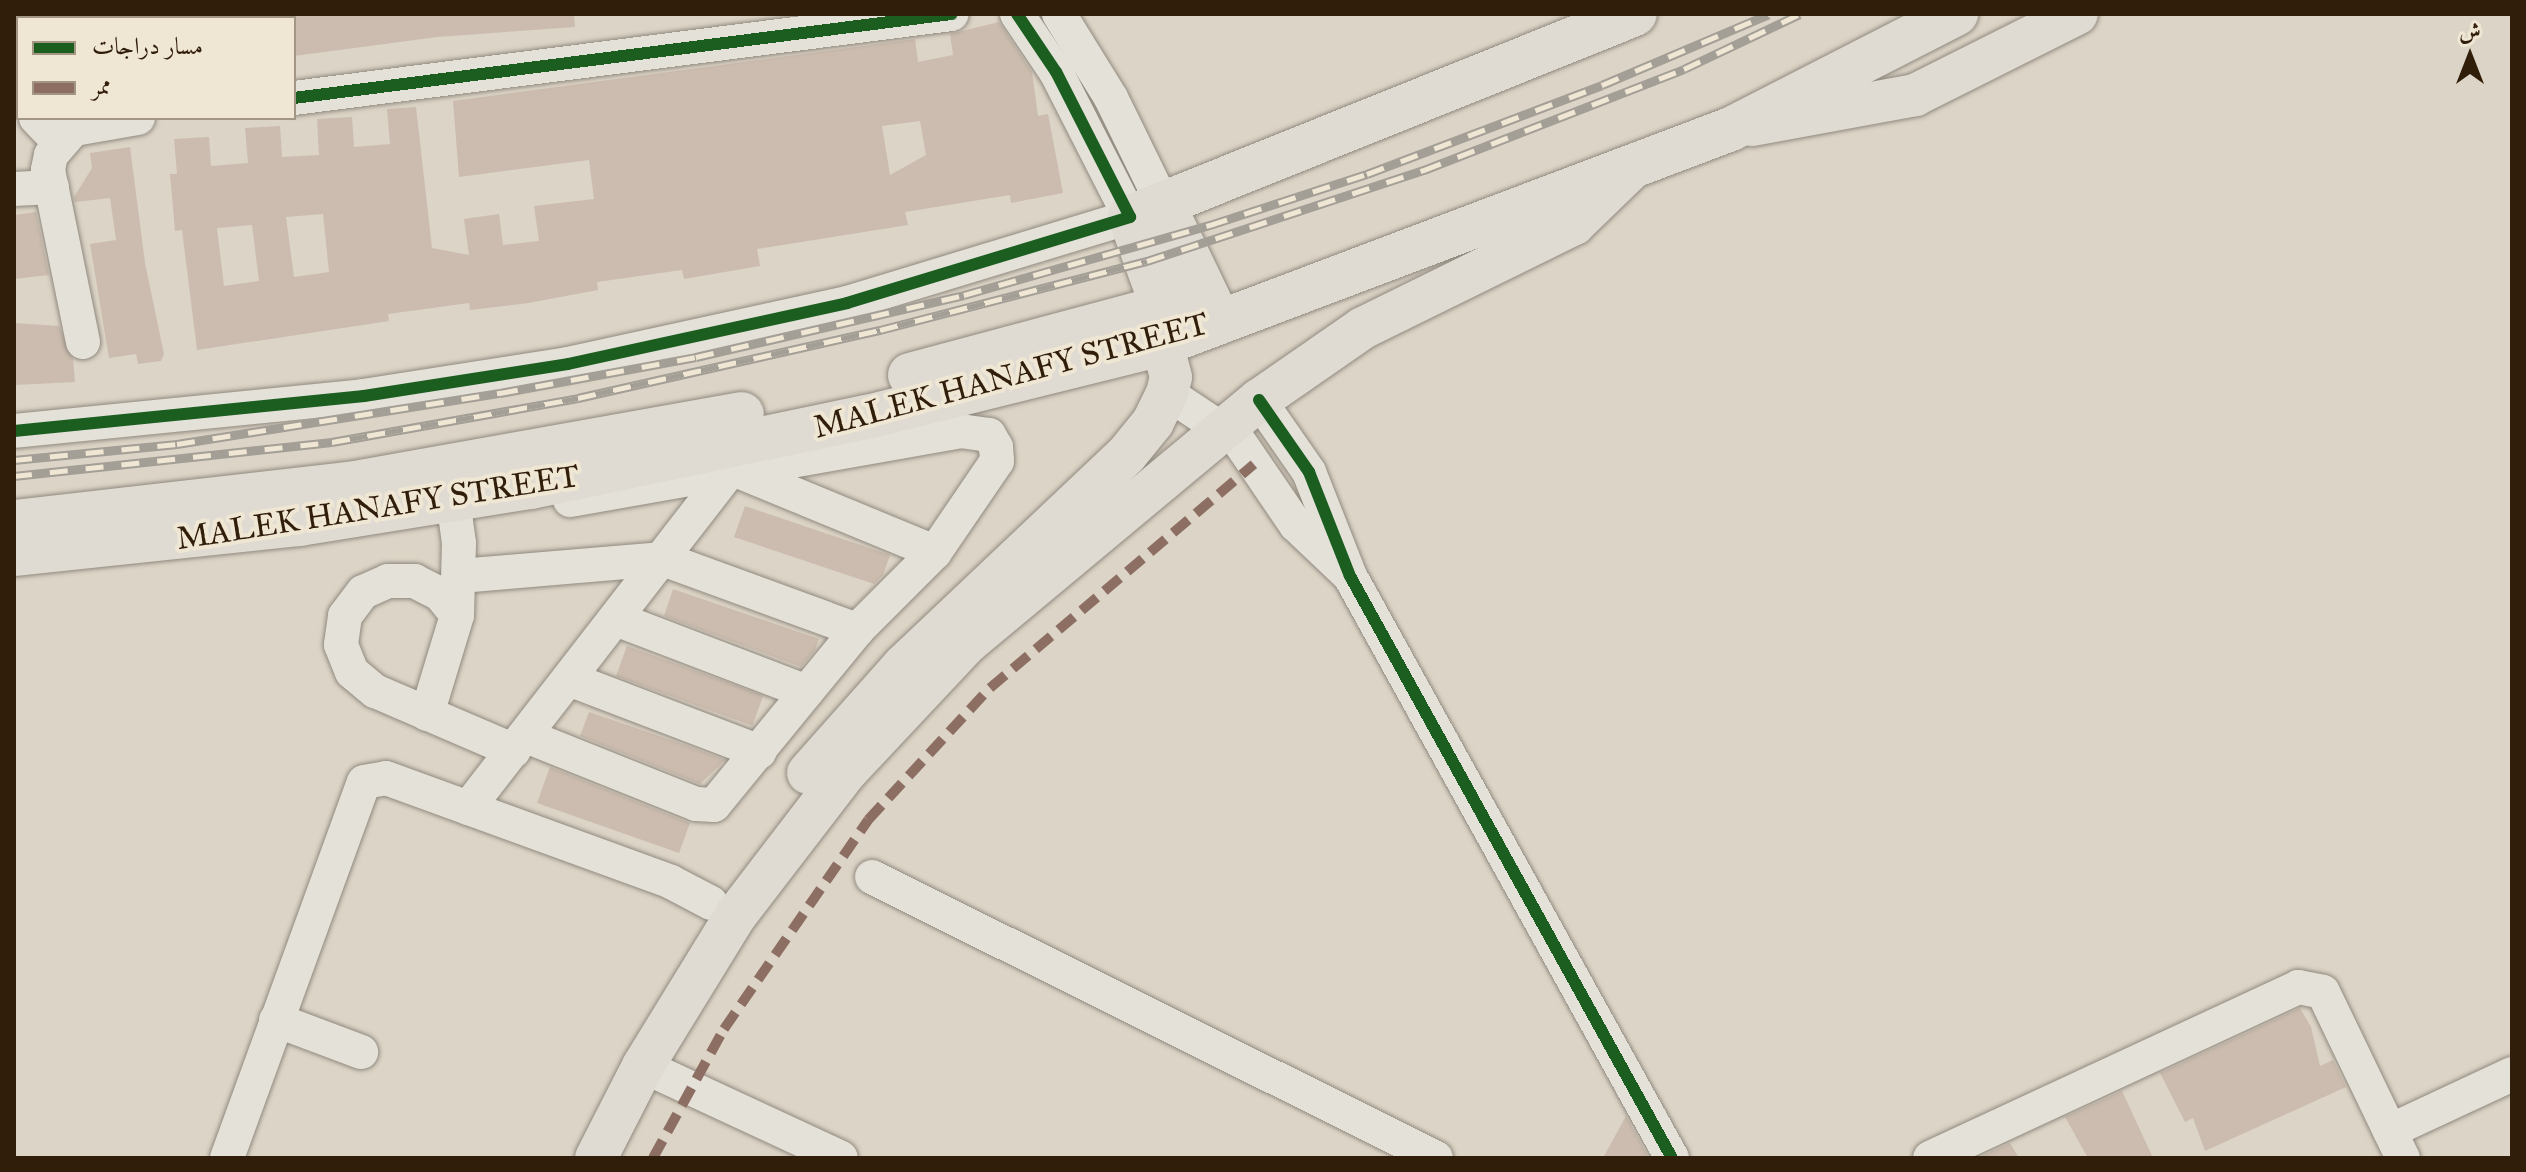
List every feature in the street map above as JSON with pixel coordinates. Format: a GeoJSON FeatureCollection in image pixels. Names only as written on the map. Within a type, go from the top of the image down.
{"type":"FeatureCollection","features":[{"type":"Feature","properties":{"kind":"highway"},"geometry":{"type":"LineString","coordinates":[[1146,210],[1635,14]]}},
{"type":"Feature","properties":{"kind":"highway","name":"MALEK HANAFY STREET"},"geometry":{"type":"LineString","coordinates":[[14,554],[222,534],[453,500],[852,420],[1163,326],[1633,167],[1731,129],[1956,14]]}},
{"type":"Feature","properties":{"kind":"highway"},"geometry":{"type":"LineString","coordinates":[[1146,210],[1212,309]]}},
{"type":"Feature","properties":{"kind":"highway"},"geometry":{"type":"LineString","coordinates":[[1146,210],[1163,326]]}},
{"type":"Feature","properties":{"kind":"highway","name":"MALEK HANAFY STREET"},"geometry":{"type":"LineString","coordinates":[[14,522],[349,484],[638,435],[1163,326]]}},
{"type":"Feature","properties":{"kind":"main road"},"geometry":{"type":"LineString","coordinates":[[1731,129],[1915,95],[2077,14]]}},
{"type":"Feature","properties":{"kind":"main road"},"geometry":{"type":"LineString","coordinates":[[596,1158],[643,1066],[762,879],[904,708],[1032,585],[1274,420],[1363,328],[1574,224],[1633,167]]}},
{"type":"Feature","properties":{"kind":"main road"},"geometry":{"type":"LineString","coordinates":[[565,1158],[616,1055],[711,903],[851,722],[958,612],[1127,454],[1153,422],[1171,377],[1163,326]]}},
{"type":"Feature","properties":{"kind":"street"},"geometry":{"type":"LineString","coordinates":[[296,98],[952,14]]}},
{"type":"Feature","properties":{"kind":"street"},"geometry":{"type":"LineString","coordinates":[[1017,14],[1146,210]]}},
{"type":"Feature","properties":{"kind":"street"},"geometry":{"type":"LineString","coordinates":[[1059,14],[1111,98],[1146,210]]}},
{"type":"Feature","properties":{"kind":"street"},"geometry":{"type":"LineString","coordinates":[[83,342],[48,170],[47,130],[126,120]]}},
{"type":"Feature","properties":{"kind":"street"},"geometry":{"type":"LineString","coordinates":[[14,189],[52,187]]}},
{"type":"Feature","properties":{"kind":"street"},"geometry":{"type":"LineString","coordinates":[[14,431],[364,396],[582,361],[847,303],[1146,210]]}},
{"type":"Feature","properties":{"kind":"street"},"geometry":{"type":"LineString","coordinates":[[1167,393],[1238,442],[1296,525],[1350,576]]}},
{"type":"Feature","properties":{"kind":"street"},"geometry":{"type":"LineString","coordinates":[[1274,420],[1326,505],[1350,576],[1672,1158]]}},
{"type":"Feature","properties":{"kind":"street"},"geometry":{"type":"LineString","coordinates":[[457,615],[440,594],[415,581],[388,581],[363,592],[345,616],[341,645],[352,672],[375,691],[427,714],[705,807],[722,800],[857,630],[935,552],[997,461],[989,435],[976,429],[554,503]]}},
{"type":"Feature","properties":{"kind":"street"},"geometry":{"type":"LineString","coordinates":[[468,808],[733,471]]}},
{"type":"Feature","properties":{"kind":"street"},"geometry":{"type":"LineString","coordinates":[[733,471],[935,552]]}},
{"type":"Feature","properties":{"kind":"street"},"geometry":{"type":"LineString","coordinates":[[427,714],[457,615],[460,576],[453,500]]}},
{"type":"Feature","properties":{"kind":"street"},"geometry":{"type":"LineString","coordinates":[[460,576],[663,559],[857,630]]}},
{"type":"Feature","properties":{"kind":"street"},"geometry":{"type":"LineString","coordinates":[[616,619],[807,692]]}},
{"type":"Feature","properties":{"kind":"street"},"geometry":{"type":"LineString","coordinates":[[569,679],[760,752]]}},
{"type":"Feature","properties":{"kind":"street"},"geometry":{"type":"LineString","coordinates":[[227,1158],[364,782],[386,778],[671,882],[711,903]]}},
{"type":"Feature","properties":{"kind":"street"},"geometry":{"type":"LineString","coordinates":[[872,877],[1436,1158]]}},
{"type":"Feature","properties":{"kind":"street"},"geometry":{"type":"LineString","coordinates":[[1930,1158],[2298,987],[2323,992],[2397,1145],[2512,1074]]}},
{"type":"Feature","properties":{"kind":"street"},"geometry":{"type":"LineString","coordinates":[[276,1020],[361,1052]]}},
{"type":"Feature","properties":{"kind":"street"},"geometry":{"type":"LineString","coordinates":[[643,1066],[841,1158]]}},
{"type":"Feature","properties":{"kind":"building"},"geometry":{"type":"Polygon","coordinates":[[[574,14],[575,27],[437,37],[296,56],[294,16],[574,14]]]}},
{"type":"Feature","properties":{"kind":"building"},"geometry":{"type":"Polygon","coordinates":[[[999,22],[1032,72],[1038,116],[1048,114],[1063,193],[1011,203],[1010,195],[905,212],[908,225],[757,249],[760,266],[684,279],[682,270],[597,282],[598,290],[528,303],[470,310],[469,303],[388,314],[389,321],[197,350],[182,230],[175,231],[170,174],[177,174],[174,139],[209,137],[211,166],[248,163],[245,128],[280,126],[282,157],[319,155],[317,119],[352,117],[354,147],[390,144],[387,109],[416,107],[432,248],[469,255],[464,219],[499,214],[503,245],[539,241],[534,206],[594,199],[589,160],[459,177],[453,101],[915,39],[918,62],[953,55],[950,34],[999,22]],[[920,121],[882,126],[890,175],[926,155],[920,121]],[[323,214],[286,217],[294,277],[329,272],[323,214]],[[252,225],[217,228],[224,286],[259,281],[252,225]]]}},
{"type":"Feature","properties":{"kind":"building"},"geometry":{"type":"Polygon","coordinates":[[[130,147],[145,263],[164,354],[161,361],[138,364],[136,354],[109,358],[90,244],[116,240],[110,198],[75,202],[74,197],[92,168],[90,153],[130,147]]]}},
{"type":"Feature","properties":{"kind":"building"},"geometry":{"type":"Polygon","coordinates":[[[36,212],[49,275],[14,279],[14,215],[36,212]]]}},
{"type":"Feature","properties":{"kind":"building"},"geometry":{"type":"Polygon","coordinates":[[[14,323],[59,326],[73,359],[75,382],[14,385],[14,323]]]}},
{"type":"Feature","properties":{"kind":"building"},"geometry":{"type":"Polygon","coordinates":[[[745,506],[890,555],[883,575],[874,584],[734,537],[745,506]]]}},
{"type":"Feature","properties":{"kind":"building"},"geometry":{"type":"Polygon","coordinates":[[[673,589],[819,639],[815,650],[801,667],[664,616],[673,589]]]}},
{"type":"Feature","properties":{"kind":"building"},"geometry":{"type":"Polygon","coordinates":[[[627,646],[763,696],[752,726],[616,676],[627,646]]]}},
{"type":"Feature","properties":{"kind":"building"},"geometry":{"type":"Polygon","coordinates":[[[589,712],[725,760],[700,784],[580,736],[589,712]]]}},
{"type":"Feature","properties":{"kind":"building"},"geometry":{"type":"Polygon","coordinates":[[[550,767],[690,823],[679,853],[537,803],[550,767]]]}},
{"type":"Feature","properties":{"kind":"building"},"geometry":{"type":"Polygon","coordinates":[[[2300,1008],[2311,1027],[2320,1066],[2333,1060],[2346,1087],[2205,1151],[2193,1118],[2185,1122],[2160,1073],[2300,1008]]]}},
{"type":"Feature","properties":{"kind":"building"},"geometry":{"type":"Polygon","coordinates":[[[2122,1091],[2153,1158],[2088,1158],[2065,1117],[2122,1091]]]}},
{"type":"Feature","properties":{"kind":"building"},"geometry":{"type":"Polygon","coordinates":[[[1626,1116],[1649,1158],[1603,1158],[1626,1116]]]}},
{"type":"Feature","properties":{"kind":"building"},"geometry":{"type":"Polygon","coordinates":[[[2010,1143],[2019,1158],[1977,1158],[2010,1143]]]}},
{"type":"Feature","properties":{"kind":"railway"},"geometry":{"type":"LineString","coordinates":[[14,460],[177,444],[500,393],[696,357],[964,295],[1210,225],[1367,174],[1602,85],[1769,14]]}},
{"type":"Feature","properties":{"kind":"railway"},"geometry":{"type":"LineString","coordinates":[[14,476],[332,442],[578,398],[880,330],[1147,261],[1424,170],[1684,69],[1800,14]]}},
{"type":"Feature","properties":{"kind":"marked path"},"geometry":{"type":"LineString","coordinates":[[653,1158],[724,1029],[868,820],[990,688],[1254,464]]}},
{"type":"Feature","properties":{"kind":"cycle path"},"geometry":{"type":"LineString","coordinates":[[296,98],[952,14]]}},
{"type":"Feature","properties":{"kind":"cycle path"},"geometry":{"type":"LineString","coordinates":[[14,431],[364,396],[568,364],[847,303],[1130,217],[1056,72],[1017,14]]}},
{"type":"Feature","properties":{"kind":"cycle path"},"geometry":{"type":"LineString","coordinates":[[1259,400],[1309,472],[1350,576],[1672,1158]]}}]}
